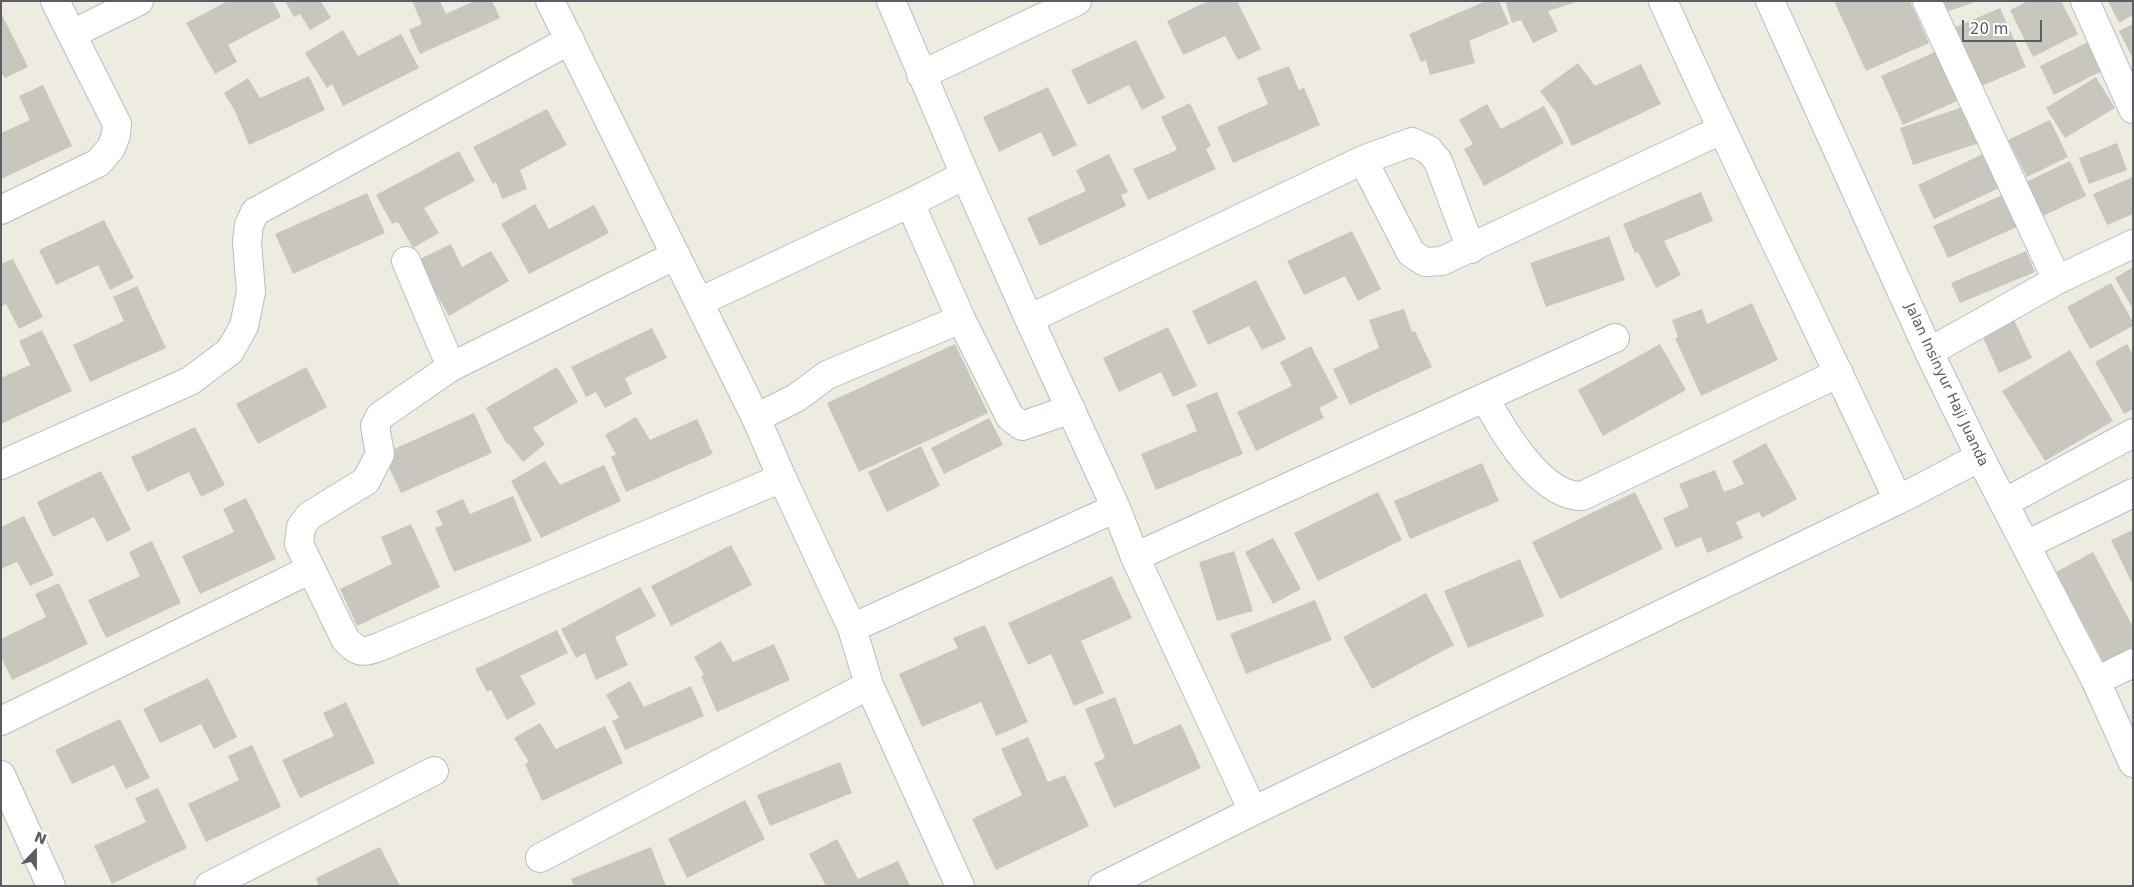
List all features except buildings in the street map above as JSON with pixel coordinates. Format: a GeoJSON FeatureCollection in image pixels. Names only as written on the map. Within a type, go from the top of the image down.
{"type":"FeatureCollection","features":[{"type":"Feature","properties":{"kind":"street"},"geometry":{"type":"LineString","coordinates":[[1,210],[98,163],[111,148],[114,141],[117,124],[55,1]]}},
{"type":"Feature","properties":{"kind":"street"},"geometry":{"type":"LineString","coordinates":[[72,34],[140,1]]}},
{"type":"Feature","properties":{"kind":"street"},"geometry":{"type":"LineString","coordinates":[[550,1],[756,418],[852,628],[869,685],[960,886]]}},
{"type":"Feature","properties":{"kind":"street"},"geometry":{"type":"LineString","coordinates":[[891,1],[921,75],[1028,319],[1116,508],[1135,557],[1253,810]]}},
{"type":"Feature","properties":{"kind":"street"},"geometry":{"type":"LineString","coordinates":[[921,75],[1077,1]]}},
{"type":"Feature","properties":{"kind":"street"},"geometry":{"type":"LineString","coordinates":[[1662,1],[1721,130],[1839,372],[1898,500]]}},
{"type":"Feature","properties":{"kind":"street","name":"Jalan Insinyur Haji Juanda"},"geometry":{"type":"LineString","coordinates":[[1770,1],[1929,352],[1980,457],[2096,681],[2133,762]]}},
{"type":"Feature","properties":{"kind":"street"},"geometry":{"type":"LineString","coordinates":[[1927,1],[2057,280]]}},
{"type":"Feature","properties":{"kind":"street"},"geometry":{"type":"LineString","coordinates":[[2085,1],[2133,109]]}},
{"type":"Feature","properties":{"kind":"street"},"geometry":{"type":"LineString","coordinates":[[1,465],[190,381],[230,351],[244,326],[251,292],[247,242],[249,225],[254,212],[570,40]]}},
{"type":"Feature","properties":{"kind":"street"},"geometry":{"type":"LineString","coordinates":[[1363,160],[1411,253],[1425,262],[1442,262],[1721,130]]}},
{"type":"Feature","properties":{"kind":"street"},"geometry":{"type":"LineString","coordinates":[[1028,319],[1363,160],[1412,142],[1429,150],[1438,161],[1472,249]]}},
{"type":"Feature","properties":{"kind":"street"},"geometry":{"type":"LineString","coordinates":[[700,302],[965,175]]}},
{"type":"Feature","properties":{"kind":"street"},"geometry":{"type":"LineString","coordinates":[[910,203],[962,319],[1010,417],[1022,426],[1070,409]]}},
{"type":"Feature","properties":{"kind":"street"},"geometry":{"type":"LineString","coordinates":[[1929,352],[2057,280],[2133,244]]}},
{"type":"Feature","properties":{"kind":"street"},"geometry":{"type":"LineString","coordinates":[[676,255],[451,367],[380,416],[375,426],[380,454],[366,481],[309,516],[301,527],[299,544],[345,639],[356,650],[367,652],[782,478]]}},
{"type":"Feature","properties":{"kind":"street"},"geometry":{"type":"LineString","coordinates":[[406,261],[451,367]]}},
{"type":"Feature","properties":{"kind":"street"},"geometry":{"type":"LineString","coordinates":[[756,418],[796,398],[827,375],[962,319]]}},
{"type":"Feature","properties":{"kind":"street"},"geometry":{"type":"LineString","coordinates":[[1135,557],[1615,338]]}},
{"type":"Feature","properties":{"kind":"street"},"geometry":{"type":"LineString","coordinates":[[1484,398],[1507,437],[1541,476],[1564,494],[1582,496],[1839,372]]}},
{"type":"Feature","properties":{"kind":"street"},"geometry":{"type":"LineString","coordinates":[[2004,503],[2133,433]]}},
{"type":"Feature","properties":{"kind":"street"},"geometry":{"type":"LineString","coordinates":[[1103,886],[1253,810],[1898,500],[1980,457]]}},
{"type":"Feature","properties":{"kind":"street"},"geometry":{"type":"LineString","coordinates":[[2026,545],[2133,492]]}},
{"type":"Feature","properties":{"kind":"street"},"geometry":{"type":"LineString","coordinates":[[852,628],[1116,508]]}},
{"type":"Feature","properties":{"kind":"street"},"geometry":{"type":"LineString","coordinates":[[1,721],[311,569]]}},
{"type":"Feature","properties":{"kind":"street"},"geometry":{"type":"LineString","coordinates":[[2096,681],[2133,663]]}},
{"type":"Feature","properties":{"kind":"street"},"geometry":{"type":"LineString","coordinates":[[540,858],[869,685]]}},
{"type":"Feature","properties":{"kind":"street"},"geometry":{"type":"LineString","coordinates":[[209,886],[434,771]]}},
{"type":"Feature","properties":{"kind":"street"},"geometry":{"type":"LineString","coordinates":[[1,775],[8,804],[51,886]]}}]}
